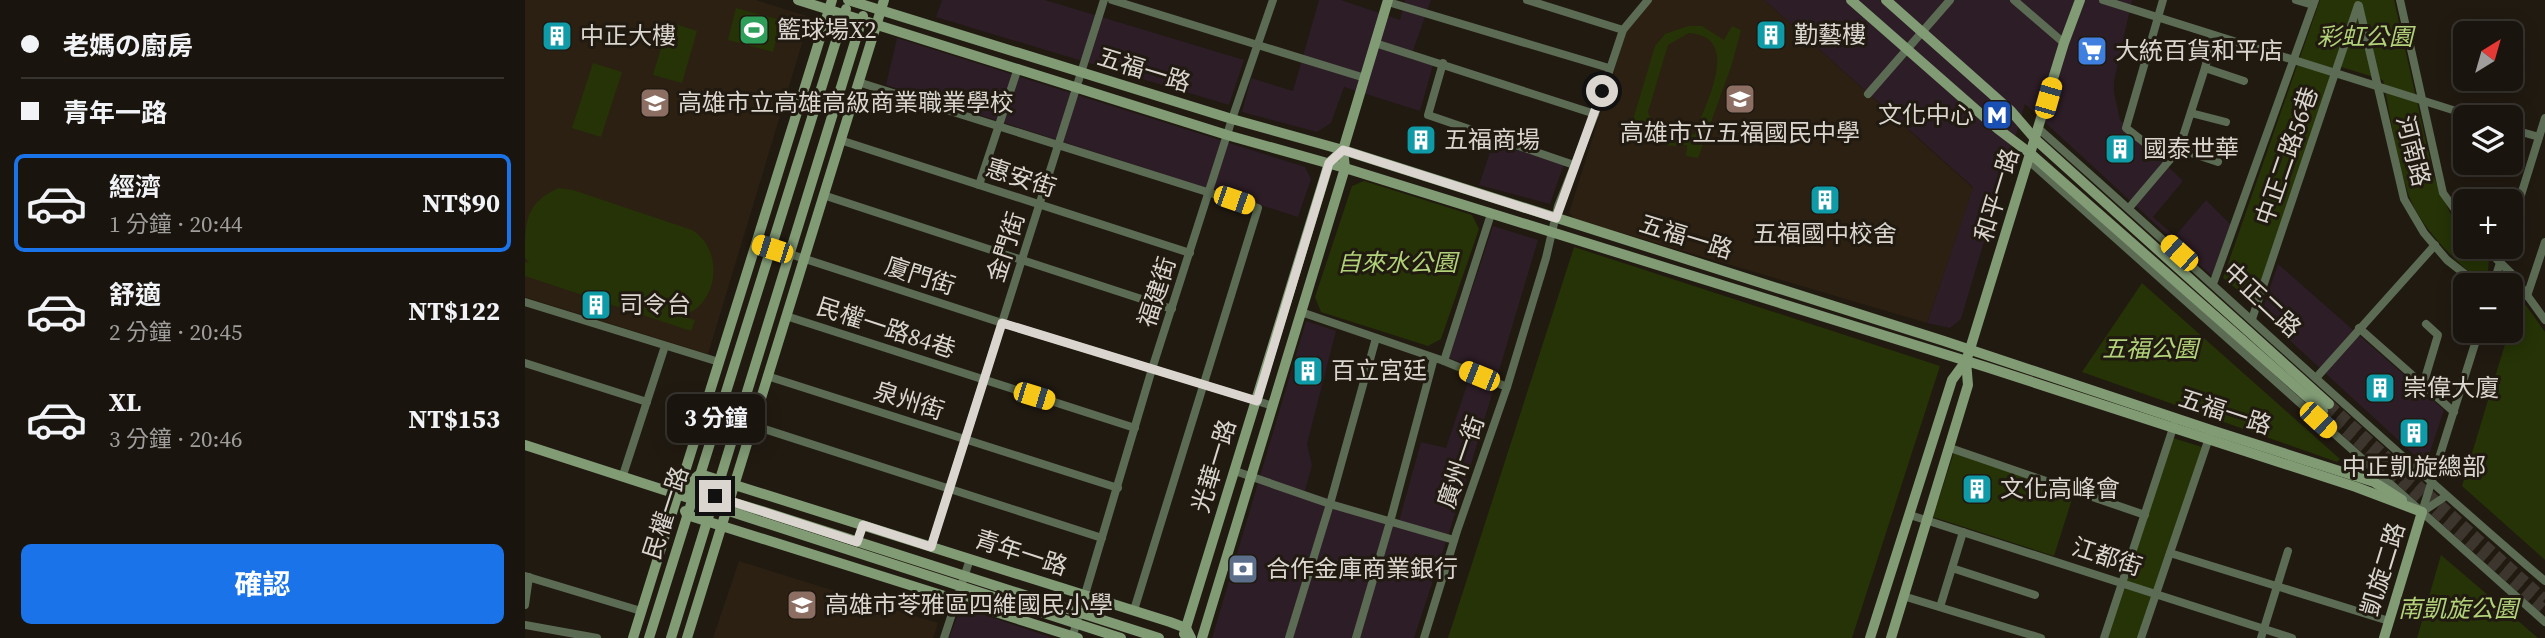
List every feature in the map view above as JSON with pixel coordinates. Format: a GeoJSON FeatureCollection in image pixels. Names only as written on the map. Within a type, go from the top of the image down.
{"type":"FeatureCollection","features":[{"type":"Feature","properties":{"kind":"street","name":"五福一路"},"geometry":{"type":"LineString","coordinates":[[798,0],[830,5],[844,15],[1227,135],[1329,163],[2174,423]]}},
{"type":"Feature","properties":{"kind":"street","name":"五福一路"},"geometry":{"type":"LineString","coordinates":[[849,0],[882,5],[1081,73],[1232,120],[1343,150],[1970,349],[2210,435],[2374,482],[2422,512]]}},
{"type":"Feature","properties":{"kind":"street","name":"民權一路"},"geometry":{"type":"LineString","coordinates":[[649,638],[849,0]]}},
{"type":"Feature","properties":{"kind":"street","name":"金門街"},"geometry":{"type":"LineString","coordinates":[[931,547],[1104,0]]}},
{"type":"Feature","properties":{"kind":"street"},"geometry":{"type":"LineString","coordinates":[[1112,0],[1365,78]]}},
{"type":"Feature","properties":{"kind":"street","name":"福建街"},"geometry":{"type":"LineString","coordinates":[[1074,638],[1152,369],[1273,0]]}},
{"type":"Feature","properties":{"kind":"street"},"geometry":{"type":"LineString","coordinates":[[1527,0],[1554,4],[1623,30]]}},
{"type":"Feature","properties":{"kind":"street","name":"廣州一街"},"geometry":{"type":"LineString","coordinates":[[1424,638],[1454,540],[1507,387],[1574,165],[1595,114],[1623,30],[1648,0]]}},
{"type":"Feature","properties":{"kind":"street","name":"中正二路"},"geometry":{"type":"LineString","coordinates":[[1851,0],[2545,622]]}},
{"type":"Feature","properties":{"kind":"street","name":"中正二路"},"geometry":{"type":"LineString","coordinates":[[1886,0],[2037,134],[2326,408],[2030,158]]}},
{"type":"Feature","properties":{"kind":"street"},"geometry":{"type":"LineString","coordinates":[[1868,94],[1950,0]]}},
{"type":"Feature","properties":{"kind":"street"},"geometry":{"type":"LineString","coordinates":[[2014,0],[2064,43]]}},
{"type":"Feature","properties":{"kind":"street","name":"和平一路"},"geometry":{"type":"LineString","coordinates":[[1870,638],[1952,380],[1966,361],[1970,349],[2064,43],[2080,0]]}},
{"type":"Feature","properties":{"kind":"street"},"geometry":{"type":"LineString","coordinates":[[2103,0],[2453,110]]}},
{"type":"Feature","properties":{"kind":"street"},"geometry":{"type":"LineString","coordinates":[[2163,0],[2126,128],[2168,161]]}},
{"type":"Feature","properties":{"kind":"street"},"geometry":{"type":"LineString","coordinates":[[2296,0],[2314,3]]}},
{"type":"Feature","properties":{"kind":"street"},"geometry":{"type":"LineString","coordinates":[[2400,0],[2443,193],[2453,207]]}},
{"type":"Feature","properties":{"kind":"street"},"geometry":{"type":"LineString","coordinates":[[1385,1],[1609,68]]}},
{"type":"Feature","properties":{"kind":"street","name":"光華一路"},"geometry":{"type":"LineString","coordinates":[[1202,638],[1345,168],[1343,150],[1385,1]]}},
{"type":"Feature","properties":{"kind":"street","name":"中正二路56巷"},"geometry":{"type":"LineString","coordinates":[[2252,319],[2358,2]]}},
{"type":"Feature","properties":{"kind":"street","name":"河南路"},"geometry":{"type":"LineString","coordinates":[[2358,2],[2404,199],[2424,233],[2447,260],[2464,273]]}},
{"type":"Feature","properties":{"kind":"street","name":"民權一路"},"geometry":{"type":"LineString","coordinates":[[671,638],[867,3]]}},
{"type":"Feature","properties":{"kind":"street","name":"中正二路56巷"},"geometry":{"type":"LineString","coordinates":[[2213,284],[2314,3]]}},
{"type":"Feature","properties":{"kind":"street","name":"民權一路"},"geometry":{"type":"LineString","coordinates":[[633,638],[830,5]]}},
{"type":"Feature","properties":{"kind":"street"},"geometry":{"type":"LineString","coordinates":[[687,638],[882,5]]}},
{"type":"Feature","properties":{"kind":"street"},"geometry":{"type":"LineString","coordinates":[[2129,208],[2179,149],[2213,34]]}},
{"type":"Feature","properties":{"kind":"street"},"geometry":{"type":"LineString","coordinates":[[1375,43],[1595,114]]}},
{"type":"Feature","properties":{"kind":"street"},"geometry":{"type":"LineString","coordinates":[[1443,63],[1428,115],[1574,165]]}},
{"type":"Feature","properties":{"kind":"street"},"geometry":{"type":"LineString","coordinates":[[979,185],[1018,68]]}},
{"type":"Feature","properties":{"kind":"street"},"geometry":{"type":"LineString","coordinates":[[2205,68],[2244,81]]}},
{"type":"Feature","properties":{"kind":"street"},"geometry":{"type":"LineString","coordinates":[[858,82],[1258,208],[1134,610]]}},
{"type":"Feature","properties":{"kind":"street"},"geometry":{"type":"LineString","coordinates":[[2191,113],[2226,122]]}},
{"type":"Feature","properties":{"kind":"street"},"geometry":{"type":"LineString","coordinates":[[2523,189],[2545,118]]}},
{"type":"Feature","properties":{"kind":"street"},"geometry":{"type":"LineString","coordinates":[[2523,132],[2539,137]]}},
{"type":"Feature","properties":{"kind":"street","name":"中正二路"},"geometry":{"type":"LineString","coordinates":[[2037,134],[2129,208],[2432,484],[2545,581]]}},
{"type":"Feature","properties":{"kind":"street","name":"惠安街"},"geometry":{"type":"LineString","coordinates":[[840,140],[1190,253]]}},
{"type":"Feature","properties":{"kind":"street"},"geometry":{"type":"LineString","coordinates":[[2179,149],[2218,162]]}},
{"type":"Feature","properties":{"kind":"street"},"geometry":{"type":"LineString","coordinates":[[1329,163],[1343,150]]}},
{"type":"Feature","properties":{"kind":"street","name":"光華一路"},"geometry":{"type":"LineString","coordinates":[[1187,635],[1329,163]]}},
{"type":"Feature","properties":{"kind":"street"},"geometry":{"type":"LineString","coordinates":[[824,195],[1172,309]]}},
{"type":"Feature","properties":{"kind":"street"},"geometry":{"type":"LineString","coordinates":[[1444,361],[1491,214]]}},
{"type":"Feature","properties":{"kind":"street"},"geometry":{"type":"LineString","coordinates":[[2527,296],[2545,242]]}},
{"type":"Feature","properties":{"kind":"street","name":"廈門街"},"geometry":{"type":"LineString","coordinates":[[756,243],[1002,323],[1273,406]]}},
{"type":"Feature","properties":{"kind":"street"},"geometry":{"type":"LineString","coordinates":[[2315,378],[2434,245]]}},
{"type":"Feature","properties":{"kind":"street"},"geometry":{"type":"LineString","coordinates":[[2495,259],[2545,320]]}},
{"type":"Feature","properties":{"kind":"street"},"geometry":{"type":"LineString","coordinates":[[2497,273],[2501,259]]}},
{"type":"Feature","properties":{"kind":"street"},"geometry":{"type":"LineString","coordinates":[[525,302],[719,362]]}},
{"type":"Feature","properties":{"kind":"street"},"geometry":{"type":"LineString","coordinates":[[1301,312],[1444,361],[1507,387]]}},
{"type":"Feature","properties":{"kind":"street","name":"民權一路84巷"},"geometry":{"type":"LineString","coordinates":[[786,316],[1135,428]]}},
{"type":"Feature","properties":{"kind":"street"},"geometry":{"type":"LineString","coordinates":[[2423,385],[2438,335],[2426,324]]}},
{"type":"Feature","properties":{"kind":"street"},"geometry":{"type":"LineString","coordinates":[[2359,328],[2454,412]]}},
{"type":"Feature","properties":{"kind":"street"},"geometry":{"type":"LineString","coordinates":[[1289,638],[1376,338]]}},
{"type":"Feature","properties":{"kind":"street"},"geometry":{"type":"LineString","coordinates":[[2422,512],[2475,343]]}},
{"type":"Feature","properties":{"kind":"street"},"geometry":{"type":"LineString","coordinates":[[623,475],[665,346]]}},
{"type":"Feature","properties":{"kind":"street"},"geometry":{"type":"LineString","coordinates":[[1356,638],[1434,358]]}},
{"type":"Feature","properties":{"kind":"street","name":"和平一路"},"geometry":{"type":"LineString","coordinates":[[1891,638],[1968,385],[1966,361]]}},
{"type":"Feature","properties":{"kind":"street"},"geometry":{"type":"LineString","coordinates":[[525,363],[646,402]]}},
{"type":"Feature","properties":{"kind":"street","name":"泉州街"},"geometry":{"type":"LineString","coordinates":[[768,376],[1118,488]]}},
{"type":"Feature","properties":{"kind":"street"},"geometry":{"type":"LineString","coordinates":[[2104,638],[2174,423]]}},
{"type":"Feature","properties":{"kind":"street"},"geometry":{"type":"LineString","coordinates":[[753,425],[1102,538]]}},
{"type":"Feature","properties":{"kind":"street"},"geometry":{"type":"LineString","coordinates":[[2153,638],[2142,636],[2210,435]]}},
{"type":"Feature","properties":{"kind":"street","name":"青年一路"},"geometry":{"type":"LineString","coordinates":[[525,445],[678,492],[694,494],[1079,618],[1159,638]]}},
{"type":"Feature","properties":{"kind":"street"},"geometry":{"type":"LineString","coordinates":[[1950,448],[2145,515]]}},
{"type":"Feature","properties":{"kind":"street"},"geometry":{"type":"LineString","coordinates":[[1235,471],[1330,504],[1454,540]]}},
{"type":"Feature","properties":{"kind":"street"},"geometry":{"type":"LineString","coordinates":[[701,474],[678,492],[687,516],[1074,638]]}},
{"type":"Feature","properties":{"kind":"street","name":"青年一路"},"geometry":{"type":"LineString","coordinates":[[701,474],[1134,610],[1187,635]]}},
{"type":"Feature","properties":{"kind":"street"},"geometry":{"type":"LineString","coordinates":[[2422,512],[2446,496]]}},
{"type":"Feature","properties":{"kind":"street","name":"凱旋二路"},"geometry":{"type":"LineString","coordinates":[[2384,638],[2422,512]]}},
{"type":"Feature","properties":{"kind":"street","name":"江都街"},"geometry":{"type":"LineString","coordinates":[[1910,515],[2157,593],[2262,634],[2292,638]]}},
{"type":"Feature","properties":{"kind":"street"},"geometry":{"type":"LineString","coordinates":[[850,567],[863,525]]}},
{"type":"Feature","properties":{"kind":"street"},"geometry":{"type":"LineString","coordinates":[[1940,607],[1963,532]]}},
{"type":"Feature","properties":{"kind":"street"},"geometry":{"type":"LineString","coordinates":[[2262,634],[2288,551]]}},
{"type":"Feature","properties":{"kind":"street"},"geometry":{"type":"LineString","coordinates":[[2169,553],[2389,621]]}},
{"type":"Feature","properties":{"kind":"street"},"geometry":{"type":"LineString","coordinates":[[944,638],[970,559]]}},
{"type":"Feature","properties":{"kind":"street"},"geometry":{"type":"LineString","coordinates":[[1952,568],[2035,595]]}},
{"type":"Feature","properties":{"kind":"street"},"geometry":{"type":"LineString","coordinates":[[525,605],[527,577],[641,611]]}},
{"type":"Feature","properties":{"kind":"street"},"geometry":{"type":"LineString","coordinates":[[1903,596],[2041,638]]}},
{"type":"Feature","properties":{"kind":"street","name":"青年一路"},"geometry":{"type":"LineString","coordinates":[[1079,618],[1121,638]]}},
{"type":"Feature","properties":{"kind":"street"},"geometry":{"type":"LineString","coordinates":[[525,625],[597,638]]}},
{"type":"Feature","properties":{"kind":"shaded area","name":"高雄市立高雄高級商業職業學校"},"geometry":{"type":"Polygon","coordinates":[[[525,0],[756,0],[810,17],[708,354],[525,297],[525,0]]]}},
{"type":"Feature","properties":{"kind":"shaded area"},"geometry":{"type":"Polygon","coordinates":[[[942,0],[1045,0],[1244,60],[1229,105],[936,17],[942,0]]]}},
{"type":"Feature","properties":{"kind":"shaded area"},"geometry":{"type":"Polygon","coordinates":[[[1319,0],[1341,0],[1400,20],[1405,0],[1431,0],[1410,59],[1433,65],[1420,111],[1344,87],[1331,123],[1317,132],[1242,112],[1251,78],[1293,91],[1319,0]]]}},
{"type":"Feature","properties":{"kind":"shaded area","name":"高雄市立五福國民中學"},"geometry":{"type":"Polygon","coordinates":[[[1653,0],[1764,0],[1973,188],[1927,323],[1575,219],[1569,213],[1626,32],[1653,0]]]}},
{"type":"Feature","properties":{"kind":"shaded area"},"geometry":{"type":"Polygon","coordinates":[[[1764,0],[2132,0],[2114,81],[2120,120],[2183,181],[2153,217],[2175,236],[2206,200],[2231,225],[2212,276],[2025,104],[1961,319],[1950,328],[1927,323],[1973,187],[1764,0]]]}},
{"type":"Feature","properties":{"kind":"shaded area"},"geometry":{"type":"Polygon","coordinates":[[[897,38],[1305,167],[1311,179],[1298,217],[886,85],[897,38]]]}},
{"type":"Feature","properties":{"kind":"shaded area"},"geometry":{"type":"Polygon","coordinates":[[[1493,143],[1564,164],[1550,204],[1479,185],[1493,143]]]}},
{"type":"Feature","properties":{"kind":"shaded area"},"geometry":{"type":"Polygon","coordinates":[[[1493,226],[1538,240],[1466,481],[1414,638],[1212,638],[1306,321],[1336,331],[1307,444],[1312,465],[1305,491],[1399,521],[1421,442],[1446,448],[1473,367],[1449,358],[1493,226]]]}},
{"type":"Feature","properties":{"kind":"shaded area"},"geometry":{"type":"Polygon","coordinates":[[[2278,264],[2444,410],[2429,455],[2421,461],[2261,314],[2278,264]]]}},
{"type":"Feature","properties":{"kind":"shaded area","name":"高雄市苓雅區四維國民小學"},"geometry":{"type":"Polygon","coordinates":[[[739,561],[938,623],[933,638],[713,638],[739,561]]]}},
{"type":"Feature","properties":{"kind":"shaded area"},"geometry":{"type":"Polygon","coordinates":[[[961,607],[1053,638],[949,638],[961,607]]]}},
{"type":"Feature","properties":{"kind":"green space","name":"彩虹公園"},"geometry":{"type":"Polygon","coordinates":[[[2320,0],[2394,0],[2434,177],[2453,216],[2453,257],[2422,221],[2409,196],[2383,80],[2335,65],[2254,303],[2223,278],[2320,0]]]}},
{"type":"Feature","properties":{"kind":"green space","name":"籃球場X2"},"geometry":{"type":"Polygon","coordinates":[[[736,8],[781,20],[773,52],[728,40],[736,8]]]}},
{"type":"Feature","properties":{"kind":"green space"},"geometry":{"type":"Polygon","coordinates":[[[669,22],[697,31],[682,83],[653,75],[669,22]]]}},
{"type":"Feature","properties":{"kind":"green space"},"geometry":{"type":"Polygon","coordinates":[[[1688,26],[1702,26],[1724,40],[1732,26],[1741,30],[1732,64],[1698,158],[1686,156],[1687,145],[1666,145],[1655,140],[1641,125],[1639,136],[1629,133],[1655,46],[1665,34],[1688,26]],[[1689,33],[1668,45],[1648,112],[1654,128],[1670,138],[1695,134],[1712,90],[1717,59],[1714,46],[1705,37],[1689,33]]]}},
{"type":"Feature","properties":{"kind":"green space"},"geometry":{"type":"Polygon","coordinates":[[[593,63],[622,72],[601,137],[572,128],[593,63]]]}},
{"type":"Feature","properties":{"kind":"green space","name":"自來水公園"},"geometry":{"type":"Polygon","coordinates":[[[1364,181],[1472,215],[1479,229],[1441,339],[1428,346],[1321,312],[1315,297],[1352,186],[1364,181]]]}},
{"type":"Feature","properties":{"kind":"green space"},"geometry":{"type":"Polygon","coordinates":[[[558,188],[573,190],[692,230],[703,239],[710,250],[713,277],[710,290],[703,301],[694,310],[681,316],[695,320],[691,331],[525,276],[525,262],[529,263],[525,258],[529,215],[539,200],[558,188]]]}},
{"type":"Feature","properties":{"kind":"green space"},"geometry":{"type":"Polygon","coordinates":[[[1574,247],[1940,366],[1852,638],[1448,638],[1574,247]]]}},
{"type":"Feature","properties":{"kind":"green space","name":"彩虹公園"},"geometry":{"type":"Polygon","coordinates":[[[2456,259],[2489,259],[2488,273],[2471,273],[2456,259]]]}},
{"type":"Feature","properties":{"kind":"green space","name":"五福公園"},"geometry":{"type":"Polygon","coordinates":[[[2142,283],[2340,459],[2337,462],[2082,372],[2142,283]]]}},
{"type":"Feature","properties":{"kind":"green space"},"geometry":{"type":"Polygon","coordinates":[[[2523,304],[2545,332],[2545,560],[2462,486],[2505,343],[2523,343],[2523,304]]]}},
{"type":"Feature","properties":{"kind":"green space"},"geometry":{"type":"Polygon","coordinates":[[[2173,438],[2202,447],[2140,638],[2106,638],[2173,438]]]}},
{"type":"Feature","properties":{"kind":"green space"},"geometry":{"type":"Polygon","coordinates":[[[1954,452],[2074,493],[2054,556],[1933,517],[1954,452]]]}},
{"type":"Feature","properties":{"kind":"green space","name":"南凱旋公園"},"geometry":{"type":"Polygon","coordinates":[[[2441,555],[2538,638],[2417,638],[2441,555]]]}},
{"type":"Feature","properties":{"kind":"tunnel"},"geometry":{"type":"LineString","coordinates":[[2329,404],[2545,599]]}},
{"type":"Feature","properties":{"kind":"tunnel"},"geometry":{"type":"LineString","coordinates":[[2323,411],[2545,610]]}},
{"type":"Feature","properties":{"kind":"place","name":"籃球場X2"},"geometry":{"type":"Point","coordinates":[754,30]}},
{"type":"Feature","properties":{"kind":"place","name":"勤藝樓"},"geometry":{"type":"Point","coordinates":[1771,35]}},
{"type":"Feature","properties":{"kind":"place","name":"中正大樓"},"geometry":{"type":"Point","coordinates":[557,36]}},
{"type":"Feature","properties":{"kind":"place","name":"大統百貨和平店"},"geometry":{"type":"Point","coordinates":[2092,51]}},
{"type":"Feature","properties":{"kind":"place","name":"高雄市立五福國民中學"},"geometry":{"type":"Point","coordinates":[1740,99]}},
{"type":"Feature","properties":{"kind":"place","name":"高雄市立高雄高級商業職業學校"},"geometry":{"type":"Point","coordinates":[655,103]}},
{"type":"Feature","properties":{"kind":"place","name":"文化中心"},"geometry":{"type":"Point","coordinates":[1997,115]}},
{"type":"Feature","properties":{"kind":"place","name":"五福商場"},"geometry":{"type":"Point","coordinates":[1421,140]}},
{"type":"Feature","properties":{"kind":"place","name":"國泰世華"},"geometry":{"type":"Point","coordinates":[2120,149]}},
{"type":"Feature","properties":{"kind":"place","name":"五福國中校舍"},"geometry":{"type":"Point","coordinates":[1825,200]}},
{"type":"Feature","properties":{"kind":"place","name":"司令台"},"geometry":{"type":"Point","coordinates":[596,305]}},
{"type":"Feature","properties":{"kind":"place","name":"百立宮廷"},"geometry":{"type":"Point","coordinates":[1308,371]}},
{"type":"Feature","properties":{"kind":"place","name":"崇偉大廈"},"geometry":{"type":"Point","coordinates":[2380,388]}},
{"type":"Feature","properties":{"kind":"place","name":"中正凱旋總部"},"geometry":{"type":"Point","coordinates":[2414,433]}},
{"type":"Feature","properties":{"kind":"place","name":"文化高峰會"},"geometry":{"type":"Point","coordinates":[1977,489]}},
{"type":"Feature","properties":{"kind":"place","name":"合作金庫商業銀行"},"geometry":{"type":"Point","coordinates":[1243,569]}},
{"type":"Feature","properties":{"kind":"place","name":"高雄市苓雅區四維國民小學"},"geometry":{"type":"Point","coordinates":[802,605]}},
{"type":"Feature","properties":{"kind":"route"},"geometry":{"type":"LineString","coordinates":[[715,496],[857,542],[863,525],[931,547],[1002,323],[1257,401],[1329,163],[1343,150],[1556,218],[1558,206],[1602,91]]}}]}
